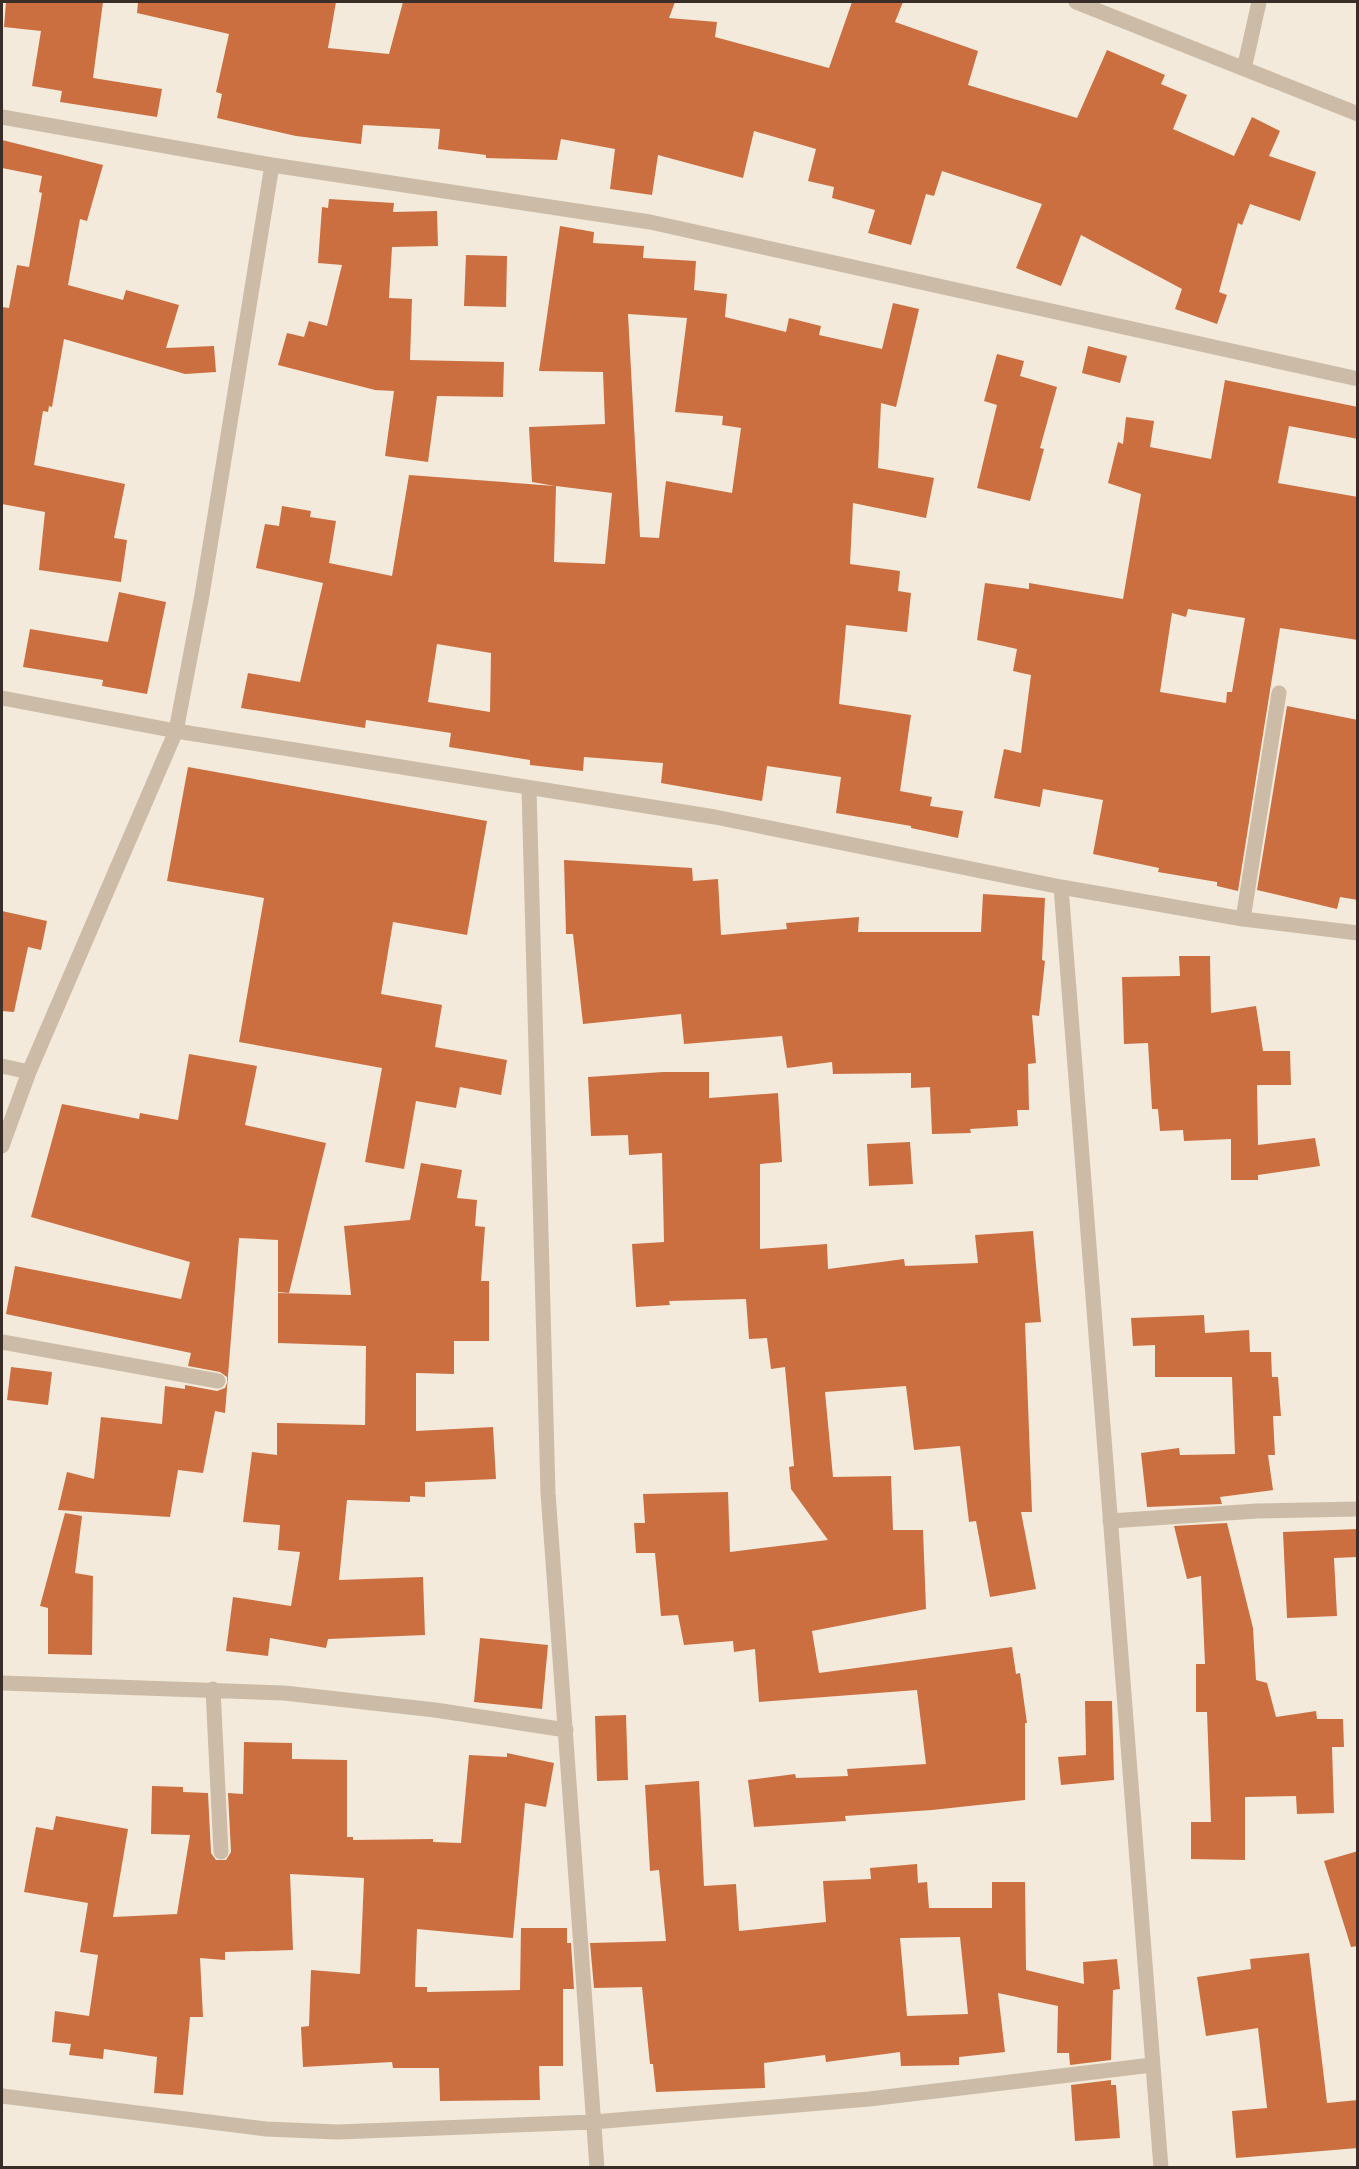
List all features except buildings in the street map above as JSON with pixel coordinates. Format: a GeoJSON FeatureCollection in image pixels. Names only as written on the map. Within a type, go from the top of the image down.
{"type":"FeatureCollection","features":[{"type":"Feature","properties":{"kind":"street"},"geometry":{"type":"LineString","coordinates":[[1076,2],[1358,114]]}},
{"type":"Feature","properties":{"kind":"street"},"geometry":{"type":"LineString","coordinates":[[1244,69],[1259,2]]}},
{"type":"Feature","properties":{"kind":"street"},"geometry":{"type":"LineString","coordinates":[[2,117],[272,165],[650,222],[1358,379]]}},
{"type":"Feature","properties":{"kind":"street"},"geometry":{"type":"LineString","coordinates":[[2,1146],[29,1072],[176,731],[202,595],[272,165]]}},
{"type":"Feature","properties":{"kind":"street"},"geometry":{"type":"LineString","coordinates":[[1243,919],[1279,693]]}},
{"type":"Feature","properties":{"kind":"street"},"geometry":{"type":"LineString","coordinates":[[2,698],[176,731],[715,817],[1061,887],[1243,919],[1358,933]]}},
{"type":"Feature","properties":{"kind":"street"},"geometry":{"type":"LineString","coordinates":[[529,789],[548,1493],[597,2168]]}},
{"type":"Feature","properties":{"kind":"street"},"geometry":{"type":"LineString","coordinates":[[1061,887],[1161,2168]]}},
{"type":"Feature","properties":{"kind":"street"},"geometry":{"type":"LineString","coordinates":[[2,1066],[29,1072]]}},
{"type":"Feature","properties":{"kind":"street"},"geometry":{"type":"LineString","coordinates":[[2,1342],[218,1381]]}},
{"type":"Feature","properties":{"kind":"street"},"geometry":{"type":"LineString","coordinates":[[1110,1521],[1257,1511],[1358,1509]]}},
{"type":"Feature","properties":{"kind":"street"},"geometry":{"type":"LineString","coordinates":[[2,1683],[213,1689],[307,1695],[435,1710],[566,1730]]}},
{"type":"Feature","properties":{"kind":"street"},"geometry":{"type":"LineString","coordinates":[[213,1689],[221,1852]]}},
{"type":"Feature","properties":{"kind":"street"},"geometry":{"type":"LineString","coordinates":[[2,2096],[266,2129],[338,2132],[593,2122],[869,2099],[1152,2065]]}}]}
